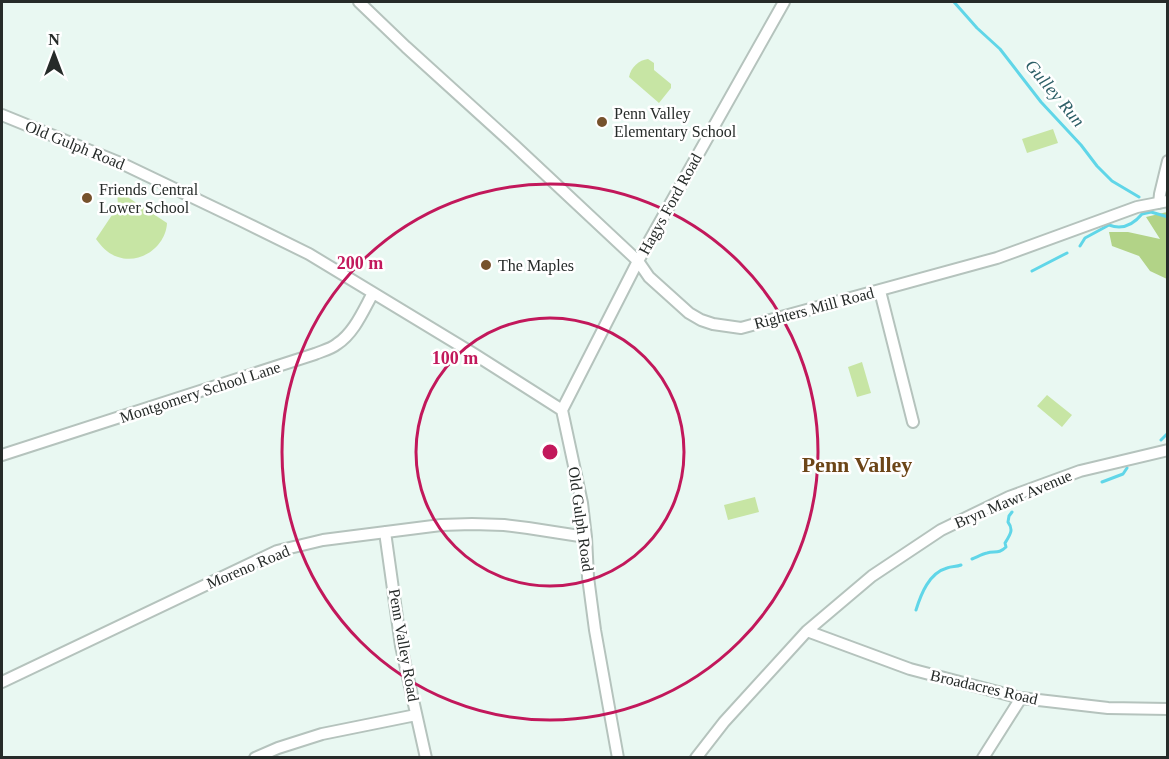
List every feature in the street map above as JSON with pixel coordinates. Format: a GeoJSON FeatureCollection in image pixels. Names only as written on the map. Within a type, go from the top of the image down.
{"type":"FeatureCollection","features":[{"type":"Feature","properties":{"kind":"street","name":"Righters Mill Road"},"geometry":{"type":"LineString","coordinates":[[359,2],[638,261],[649,277],[689,313],[701,320],[738,328],[792,315],[998,258],[1137,207],[1163,202]]}},
{"type":"Feature","properties":{"kind":"street","name":"Hagys Ford Road"},"geometry":{"type":"LineString","coordinates":[[562,410],[638,261],[784,2]]}},
{"type":"Feature","properties":{"kind":"street","name":"Old Gulph Road"},"geometry":{"type":"LineString","coordinates":[[2,115],[124,165],[309,254],[562,410],[582,503],[595,630],[618,758]]}},
{"type":"Feature","properties":{"kind":"street"},"geometry":{"type":"LineString","coordinates":[[1163,202],[1160,194],[1166,175],[1167,161]]}},
{"type":"Feature","properties":{"kind":"street"},"geometry":{"type":"LineString","coordinates":[[880,291],[912,422]]}},
{"type":"Feature","properties":{"kind":"street","name":"Montgomery School Lane"},"geometry":{"type":"LineString","coordinates":[[2,455],[337,345],[359,319],[372,293]]}},
{"type":"Feature","properties":{"kind":"street","name":"Bryn Mawr Avenue"},"geometry":{"type":"LineString","coordinates":[[696,758],[724,722],[807,631],[872,576],[941,530],[1010,497],[1080,471],[1167,450]]}},
{"type":"Feature","properties":{"kind":"street","name":"Moreno Road"},"geometry":{"type":"LineString","coordinates":[[2,682],[277,551],[322,540],[412,528],[472,524],[528,528],[586,537]]}},
{"type":"Feature","properties":{"kind":"street","name":"Penn Valley Road"},"geometry":{"type":"LineString","coordinates":[[385,532],[401,646],[426,758]]}},
{"type":"Feature","properties":{"kind":"street","name":"Broadacres Road"},"geometry":{"type":"LineString","coordinates":[[807,631],[910,669],[1021,698],[1108,708],[1167,709]]}},
{"type":"Feature","properties":{"kind":"street"},"geometry":{"type":"LineString","coordinates":[[983,758],[1021,698]]}},
{"type":"Feature","properties":{"kind":"street"},"geometry":{"type":"LineString","coordinates":[[255,758],[322,734],[416,715]]}},
{"type":"Feature","properties":{"kind":"green space"},"geometry":{"type":"Polygon","coordinates":[[[648,59],[654,63],[654,70],[671,84],[671,88],[659,103],[629,77],[636,65],[648,59]]]}},
{"type":"Feature","properties":{"kind":"green space"},"geometry":{"type":"Polygon","coordinates":[[[1053,129],[1058,143],[1027,153],[1022,139],[1053,129]]]}},
{"type":"Feature","properties":{"kind":"green space"},"geometry":{"type":"Polygon","coordinates":[[[124,189],[129,198],[167,223],[162,239],[151,252],[127,259],[114,256],[96,239],[118,206],[117,190],[124,189]]]}},
{"type":"Feature","properties":{"kind":"green space"},"geometry":{"type":"Polygon","coordinates":[[[1167,212],[1167,279],[1150,271],[1139,256],[1112,246],[1109,232],[1128,232],[1160,239],[1146,217],[1167,212]]]}},
{"type":"Feature","properties":{"kind":"green space"},"geometry":{"type":"Polygon","coordinates":[[[862,362],[871,393],[857,397],[848,367],[862,362]]]}},
{"type":"Feature","properties":{"kind":"green space"},"geometry":{"type":"Polygon","coordinates":[[[1047,395],[1072,415],[1062,427],[1037,406],[1047,395]]]}},
{"type":"Feature","properties":{"kind":"green space"},"geometry":{"type":"Polygon","coordinates":[[[755,497],[759,512],[728,520],[724,505],[755,497]]]}},
{"type":"Feature","properties":{"kind":"waterway","name":"Gulley Run"},"geometry":{"type":"LineString","coordinates":[[954,2],[1000,49],[1041,102],[1097,166],[1112,181],[1139,197]]}},
{"type":"Feature","properties":{"kind":"waterway"},"geometry":{"type":"LineString","coordinates":[[1080,246],[1085,238],[1109,225],[1127,226],[1142,214],[1151,212],[1168,217]]}},
{"type":"Feature","properties":{"kind":"waterway"},"geometry":{"type":"LineString","coordinates":[[1032,271],[1067,253]]}},
{"type":"Feature","properties":{"kind":"waterway"},"geometry":{"type":"LineString","coordinates":[[1161,440],[1168,433]]}},
{"type":"Feature","properties":{"kind":"waterway"},"geometry":{"type":"LineString","coordinates":[[1102,482],[1123,474],[1127,468]]}},
{"type":"Feature","properties":{"kind":"waterway"},"geometry":{"type":"LineString","coordinates":[[972,559],[1006,547],[1005,543],[1011,530],[1008,522],[1009,516],[1012,512]]}},
{"type":"Feature","properties":{"kind":"waterway"},"geometry":{"type":"LineString","coordinates":[[916,610],[923,591],[935,574],[961,565]]}},
{"type":"Feature","properties":{"kind":"place","name":"Penn Valley Elementary School"},"geometry":{"type":"Point","coordinates":[602,122]}},
{"type":"Feature","properties":{"kind":"place","name":"Friends Central Lower School"},"geometry":{"type":"Point","coordinates":[87,198]}},
{"type":"Feature","properties":{"kind":"place","name":"The Maples"},"geometry":{"type":"Point","coordinates":[486,265]}},
{"type":"Feature","properties":{"kind":"district","name":"Penn Valley"},"geometry":{"type":"Point","coordinates":[857,464]}}]}
